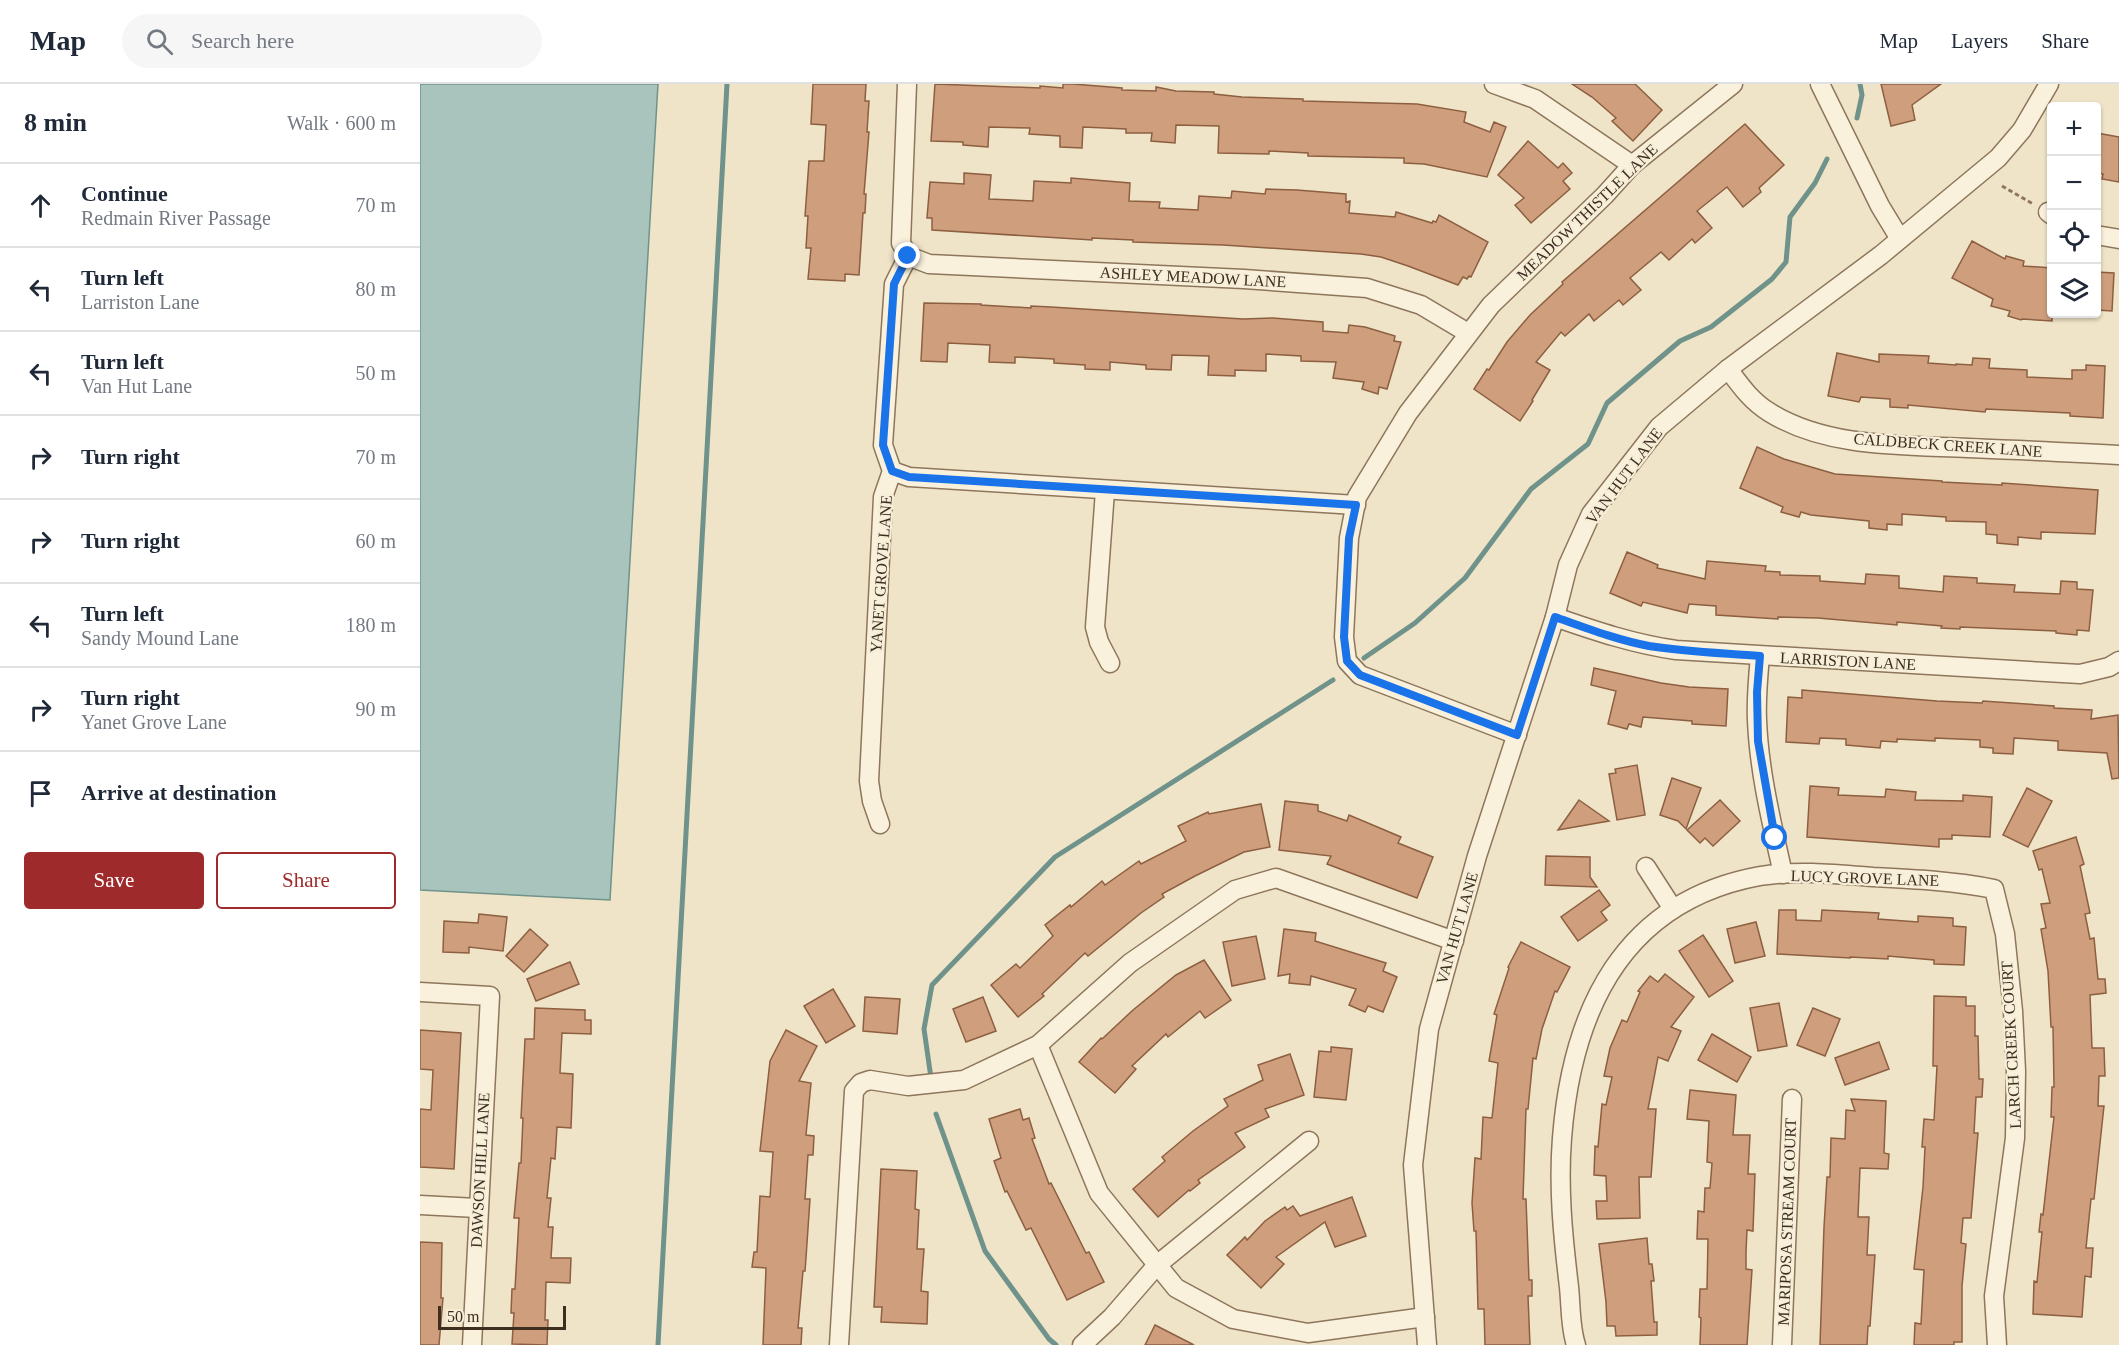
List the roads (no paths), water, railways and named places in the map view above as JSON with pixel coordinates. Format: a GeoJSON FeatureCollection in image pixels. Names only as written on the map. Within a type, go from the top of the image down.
{"type":"FeatureCollection","features":[{"type":"Feature","properties":{"kind":"street"},"geometry":{"type":"LineString","coordinates":[[907,84],[901,243],[908,256]]}},
{"type":"Feature","properties":{"kind":"street"},"geometry":{"type":"LineString","coordinates":[[1494,84],[1535,99],[1632,165]]}},
{"type":"Feature","properties":{"kind":"street","name":"MEADOW THISTLE LANE"},"geometry":{"type":"LineString","coordinates":[[1517,735],[1360,675],[1347,661],[1344,637],[1349,538],[1357,497],[1408,413],[1491,304],[1605,195],[1632,165],[1733,84]]}},
{"type":"Feature","properties":{"kind":"street"},"geometry":{"type":"LineString","coordinates":[[1820,84],[1880,206],[1900,239]]}},
{"type":"Feature","properties":{"kind":"street","name":"VAN HUT LANE"},"geometry":{"type":"LineString","coordinates":[[1427,1345],[1413,1165],[1429,1029],[1478,856],[1555,617],[1568,565],[1591,514],[1659,427],[1728,369],[1900,239],[1998,158],[2022,130],[2049,84]]}},
{"type":"Feature","properties":{"kind":"street"},"geometry":{"type":"LineString","coordinates":[[2101,237],[2119,239]]}},
{"type":"Feature","properties":{"kind":"street","name":"ASHLEY MEADOW LANE"},"geometry":{"type":"LineString","coordinates":[[908,256],[929,264],[1244,279],[1367,288],[1421,305],[1468,333]]}},
{"type":"Feature","properties":{"kind":"street","name":"YANET GROVE LANE"},"geometry":{"type":"LineString","coordinates":[[880,824],[872,801],[869,781],[883,497],[892,471],[883,445],[894,284],[908,256]]}},
{"type":"Feature","properties":{"kind":"street","name":"CALDBECK CREEK LANE"},"geometry":{"type":"LineString","coordinates":[[1728,369],[1752,400],[1769,412],[1796,425],[1827,435],[1890,444],[2119,454]]}},
{"type":"Feature","properties":{"kind":"street"},"geometry":{"type":"LineString","coordinates":[[892,471],[909,477],[1356,505]]}},
{"type":"Feature","properties":{"kind":"street"},"geometry":{"type":"LineString","coordinates":[[1105,491],[1095,627],[1099,642],[1110,663]]}},
{"type":"Feature","properties":{"kind":"street","name":"LARRISTON LANE"},"geometry":{"type":"LineString","coordinates":[[1555,617],[1608,636],[1647,646],[1676,650],[2080,674],[2114,664]]}},
{"type":"Feature","properties":{"kind":"street"},"geometry":{"type":"LineString","coordinates":[[1760,656],[1757,692],[1758,741],[1783,874]]}},
{"type":"Feature","properties":{"kind":"street"},"geometry":{"type":"LineString","coordinates":[[1646,867],[1673,909]]}},
{"type":"Feature","properties":{"kind":"street","name":"LUCY GROVE LANE"},"geometry":{"type":"LineString","coordinates":[[1576,1345],[1560,1205],[1559,1174],[1563,1121],[1571,1068],[1583,1027],[1601,985],[1617,961],[1673,909],[1723,886],[1761,876],[1808,873],[1958,882],[1994,889]]}},
{"type":"Feature","properties":{"kind":"street"},"geometry":{"type":"LineString","coordinates":[[839,1345],[854,1091],[861,1083],[870,1080],[908,1086],[964,1080],[1038,1046],[1139,956],[1234,890],[1276,878],[1454,941]]}},
{"type":"Feature","properties":{"kind":"street","name":"LARCH CREEK COURT"},"geometry":{"type":"LineString","coordinates":[[1994,889],[2005,934],[2013,1011],[2016,1071],[2015,1138],[1994,1296],[1997,1345]]}},
{"type":"Feature","properties":{"kind":"street","name":"DAWSON HILL LANE"},"geometry":{"type":"LineString","coordinates":[[420,992],[490,996],[477,1208],[472,1345]]}},
{"type":"Feature","properties":{"kind":"street"},"geometry":{"type":"LineString","coordinates":[[1038,1046],[1099,1193],[1176,1288],[1233,1319],[1308,1333],[1425,1317]]}},
{"type":"Feature","properties":{"kind":"street","name":"MARIPOSA STREAM COURT"},"geometry":{"type":"LineString","coordinates":[[1782,1345],[1792,1099]]}},
{"type":"Feature","properties":{"kind":"street"},"geometry":{"type":"LineString","coordinates":[[1082,1345],[1112,1317],[1157,1265],[1309,1141]]}},
{"type":"Feature","properties":{"kind":"street"},"geometry":{"type":"LineString","coordinates":[[420,1205],[477,1208]]}},
{"type":"Feature","properties":{"kind":"water"},"geometry":{"type":"Polygon","coordinates":[[[420,84],[658,84],[610,900],[420,890],[420,84]]]}},
{"type":"Feature","properties":{"kind":"waterway"},"geometry":{"type":"LineString","coordinates":[[658,1345],[727,84]]}},
{"type":"Feature","properties":{"kind":"waterway"},"geometry":{"type":"LineString","coordinates":[[1857,118],[1862,95],[1860,84]]}},
{"type":"Feature","properties":{"kind":"waterway"},"geometry":{"type":"LineString","coordinates":[[1364,658],[1415,623],[1465,578],[1531,489],[1588,444],[1607,403],[1680,341],[1711,327],[1772,279],[1786,262],[1790,217],[1815,183],[1827,159]]}},
{"type":"Feature","properties":{"kind":"waterway"},"geometry":{"type":"LineString","coordinates":[[931,1078],[924,1029],[932,985],[1055,857],[1333,680]]}},
{"type":"Feature","properties":{"kind":"waterway"},"geometry":{"type":"LineString","coordinates":[[936,1114],[985,1251],[1049,1339],[1056,1345]]}}]}
